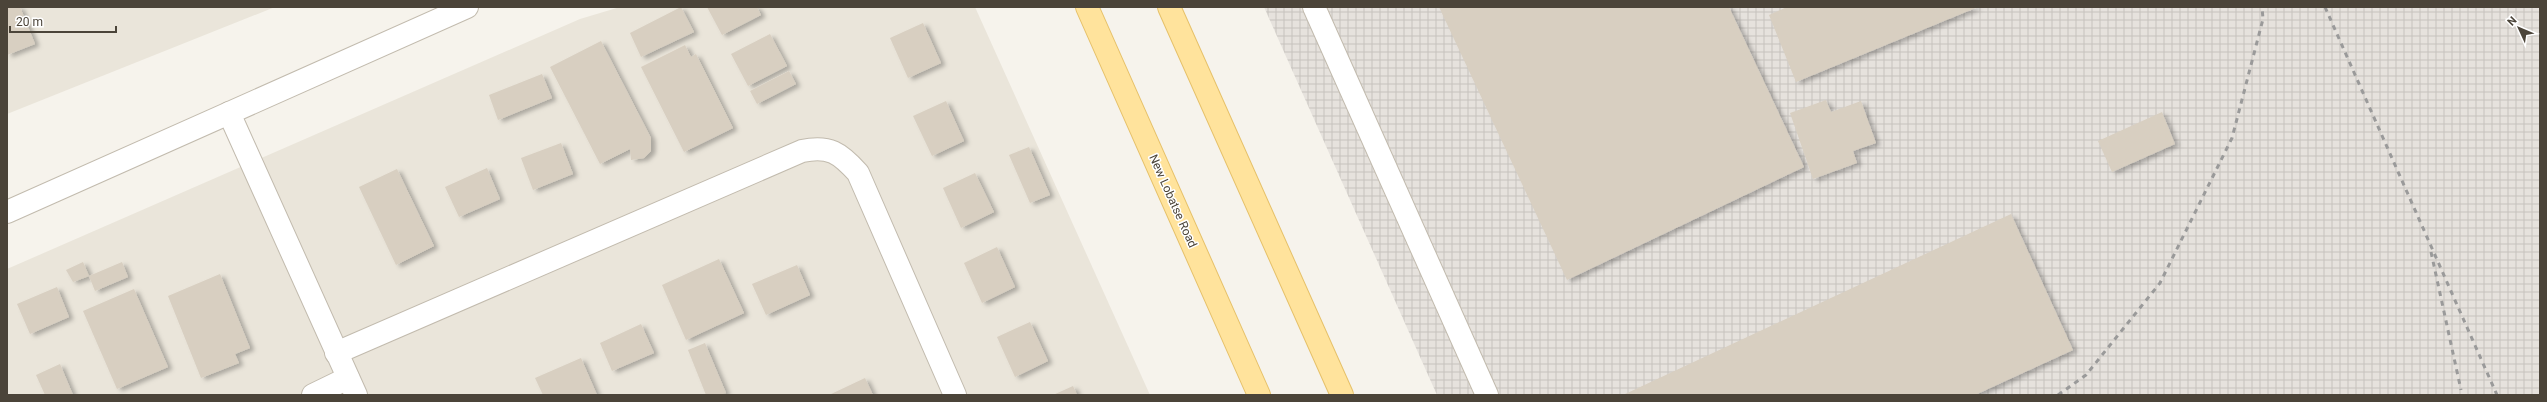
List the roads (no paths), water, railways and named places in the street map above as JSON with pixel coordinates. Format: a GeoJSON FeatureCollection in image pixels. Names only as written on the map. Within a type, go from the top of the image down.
{"type":"FeatureCollection","features":[{"type":"Feature","properties":{"kind":"main road","name":"New Lobatse Road"},"geometry":{"type":"LineString","coordinates":[[1088,7],[1259,395]]}},
{"type":"Feature","properties":{"kind":"main road"},"geometry":{"type":"LineString","coordinates":[[1169,7],[1342,395]]}},
{"type":"Feature","properties":{"kind":"street"},"geometry":{"type":"LineString","coordinates":[[7,212],[467,7]]}},
{"type":"Feature","properties":{"kind":"street"},"geometry":{"type":"LineString","coordinates":[[1314,7],[1487,395]]}},
{"type":"Feature","properties":{"kind":"street"},"geometry":{"type":"LineString","coordinates":[[229,113],[352,387],[313,395]]}},
{"type":"Feature","properties":{"kind":"street"},"geometry":{"type":"LineString","coordinates":[[336,353],[802,151],[818,147],[833,151],[847,160],[858,173],[955,395]]}},
{"type":"Feature","properties":{"kind":"railway"},"geometry":{"type":"LineString","coordinates":[[2058,395],[2086,375],[2160,283],[2232,138],[2263,19],[2262,7]]}},
{"type":"Feature","properties":{"kind":"railway"},"geometry":{"type":"LineString","coordinates":[[2325,7],[2497,395]]}},
{"type":"Feature","properties":{"kind":"railway"},"geometry":{"type":"LineString","coordinates":[[2431,252],[2461,390]]}}]}
